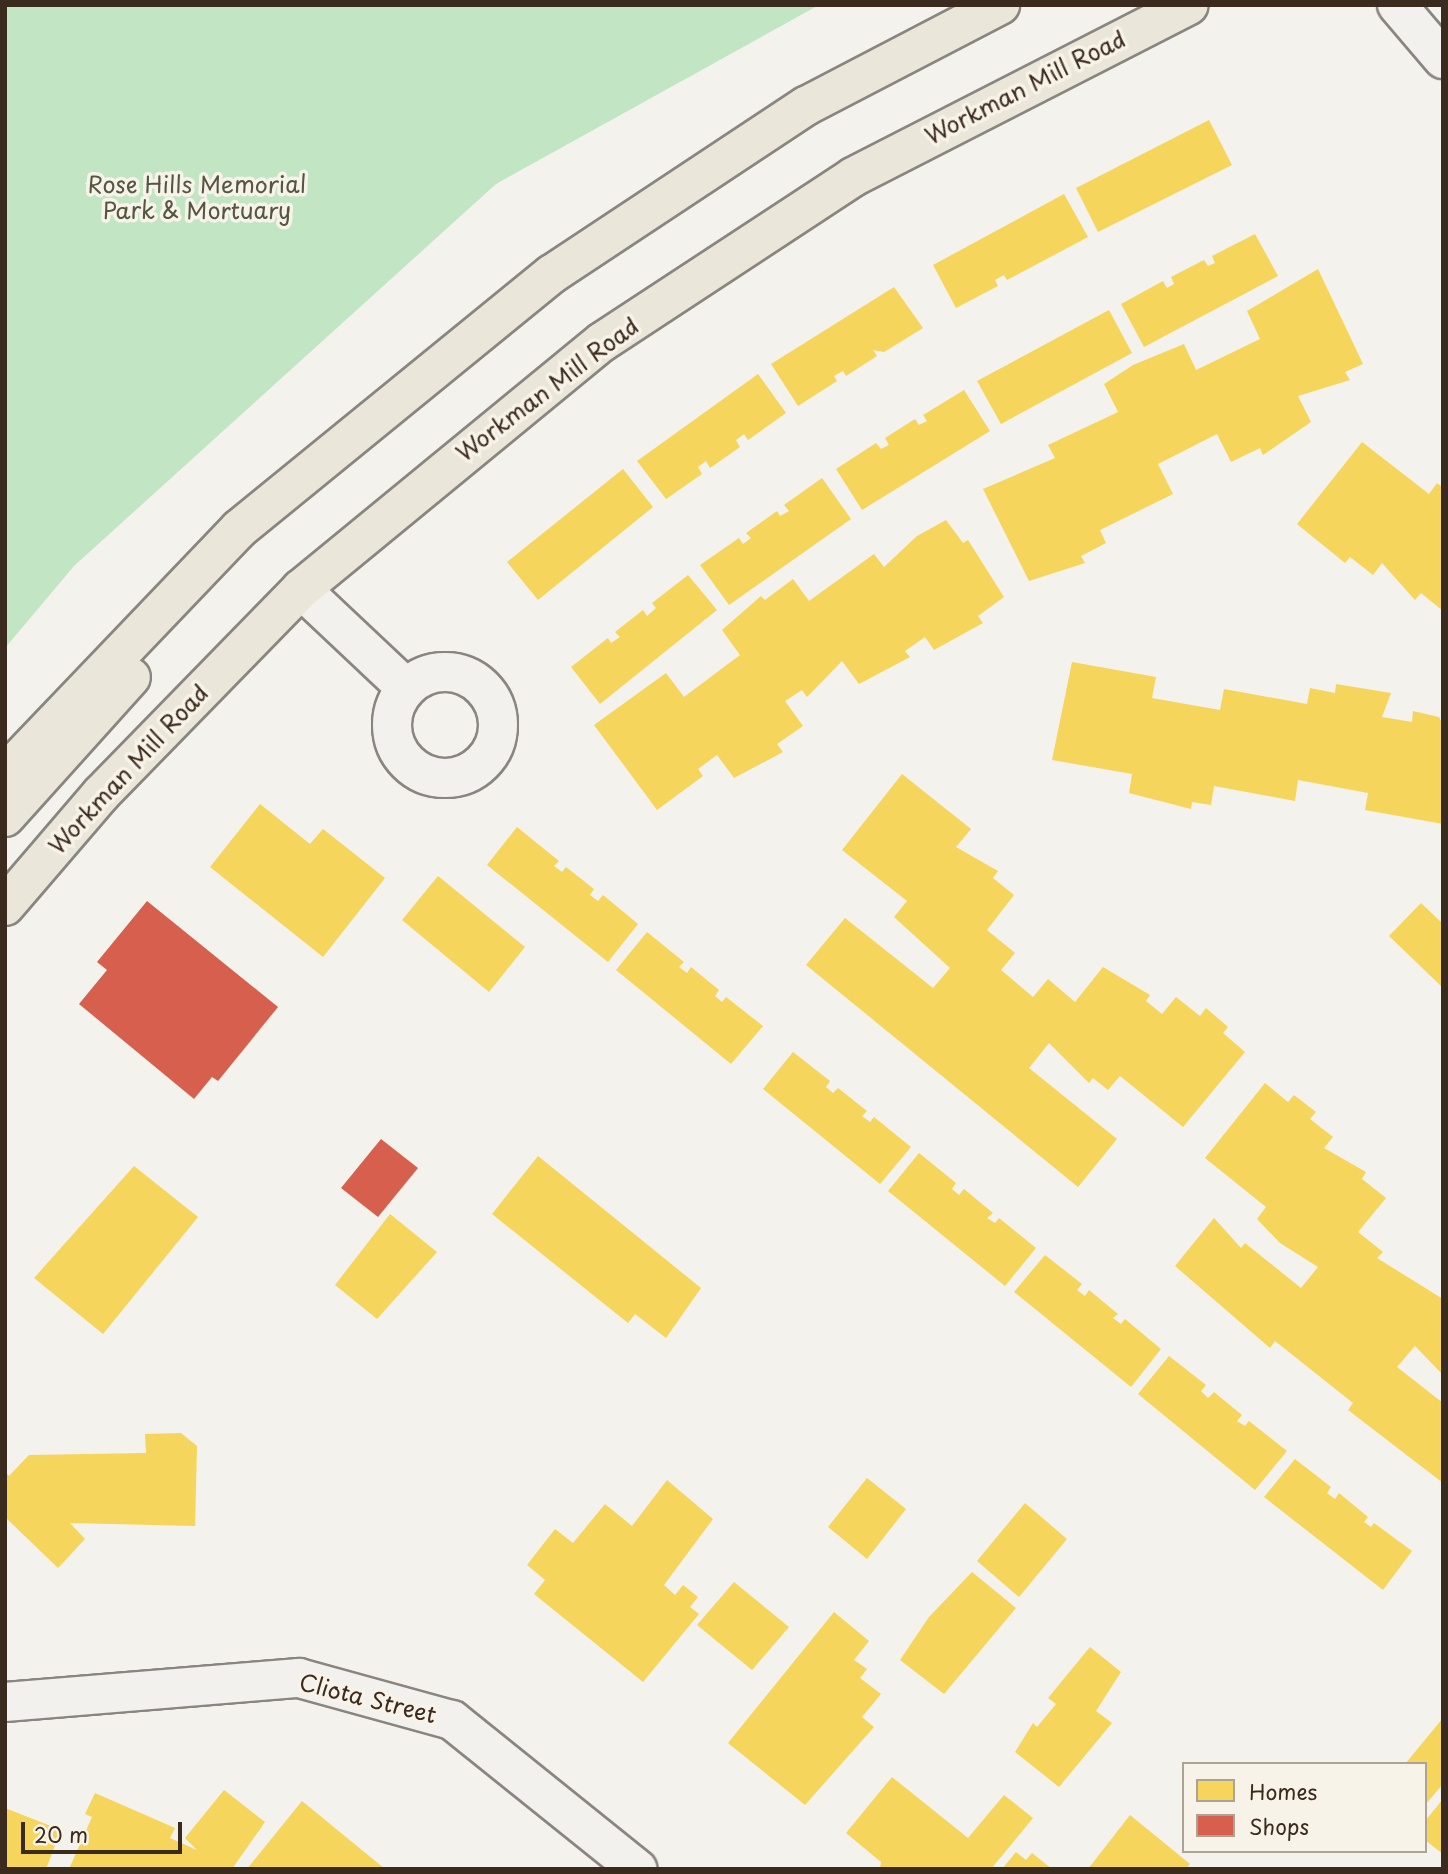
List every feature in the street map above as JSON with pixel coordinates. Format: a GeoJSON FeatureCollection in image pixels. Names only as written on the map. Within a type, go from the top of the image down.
{"type":"FeatureCollection","features":[{"type":"Feature","properties":{"kind":"main road"},"geometry":{"type":"LineString","coordinates":[[5,774],[239,529],[552,274],[806,106],[1000,5]]}},
{"type":"Feature","properties":{"kind":"main road","name":"Workman Mill Road"},"geometry":{"type":"LineString","coordinates":[[5,906],[101,793],[301,589],[602,342],[853,177],[1189,5]]}},
{"type":"Feature","properties":{"kind":"main road"},"geometry":{"type":"LineString","coordinates":[[5,817],[210,586],[239,529]]}},
{"type":"Feature","properties":{"kind":"street"},"geometry":{"type":"LineString","coordinates":[[1397,5],[1443,59]]}},
{"type":"Feature","properties":{"kind":"street"},"geometry":{"type":"LineString","coordinates":[[301,589],[369,659],[406,688]]}},
{"type":"Feature","properties":{"kind":"street","name":"Cliota Street"},"geometry":{"type":"LineString","coordinates":[[5,1702],[311,1681],[452,1720],[637,1869]]}},
{"type":"Feature","properties":{"kind":"green space","name":"Rose Hills Memorial Park & Mortuary"},"geometry":{"type":"Polygon","coordinates":[[[5,5],[819,5],[496,184],[74,566],[5,648],[5,5]]]}},
{"type":"Feature","properties":{"kind":"building: Homes"},"geometry":{"type":"Polygon","coordinates":[[[1209,120],[1232,165],[1098,232],[1076,188],[1209,120]]]}},
{"type":"Feature","properties":{"kind":"building: Homes"},"geometry":{"type":"Polygon","coordinates":[[[1064,194],[1088,237],[1007,280],[1004,275],[995,280],[998,286],[956,308],[933,265],[1064,194]]]}},
{"type":"Feature","properties":{"kind":"building: Homes"},"geometry":{"type":"Polygon","coordinates":[[[1255,234],[1278,276],[1144,347],[1121,304],[1163,281],[1167,288],[1174,284],[1171,277],[1204,260],[1208,266],[1215,263],[1212,256],[1255,234]]]}},
{"type":"Feature","properties":{"kind":"building: Homes"},"geometry":{"type":"Polygon","coordinates":[[[1318,269],[1363,364],[1345,372],[1350,380],[1298,396],[1311,422],[1263,455],[1260,448],[1231,462],[1217,434],[1158,464],[1173,494],[1100,530],[1106,543],[1081,556],[1085,563],[1029,581],[983,489],[1055,458],[1048,445],[1118,412],[1104,384],[1133,365],[1184,344],[1196,370],[1260,339],[1247,311],[1318,269]]]}},
{"type":"Feature","properties":{"kind":"building: Homes"},"geometry":{"type":"Polygon","coordinates":[[[894,287],[923,328],[884,352],[873,350],[877,356],[846,376],[843,371],[834,376],[837,381],[798,406],[771,364],[894,287]]]}},
{"type":"Feature","properties":{"kind":"building: Homes"},"geometry":{"type":"Polygon","coordinates":[[[1109,310],[1132,353],[1001,424],[977,381],[1109,310]]]}},
{"type":"Feature","properties":{"kind":"building: Homes"},"geometry":{"type":"Polygon","coordinates":[[[758,374],[786,413],[748,440],[744,434],[736,440],[740,447],[710,468],[706,461],[698,467],[702,474],[666,499],[637,461],[758,374]]]}},
{"type":"Feature","properties":{"kind":"building: Homes"},"geometry":{"type":"Polygon","coordinates":[[[964,390],[990,431],[862,510],[836,469],[876,443],[881,449],[889,445],[885,438],[915,419],[919,425],[927,421],[923,415],[964,390]]]}},
{"type":"Feature","properties":{"kind":"building: Homes"},"geometry":{"type":"Polygon","coordinates":[[[1362,442],[1429,494],[1437,483],[1443,488],[1443,611],[1421,593],[1415,600],[1382,563],[1373,575],[1350,557],[1345,563],[1297,524],[1362,442]]]}},
{"type":"Feature","properties":{"kind":"building: Homes"},"geometry":{"type":"Polygon","coordinates":[[[623,469],[653,507],[538,600],[507,562],[623,469]]]}},
{"type":"Feature","properties":{"kind":"building: Homes"},"geometry":{"type":"Polygon","coordinates":[[[822,478],[851,519],[729,605],[700,565],[739,538],[743,544],[751,538],[746,533],[777,511],[780,516],[789,511],[784,505],[822,478]]]}},
{"type":"Feature","properties":{"kind":"building: Homes"},"geometry":{"type":"Polygon","coordinates":[[[946,520],[963,543],[968,540],[1004,597],[978,616],[983,623],[934,650],[925,637],[905,651],[910,657],[859,684],[842,661],[807,697],[802,690],[785,701],[803,726],[777,744],[783,752],[734,778],[717,755],[698,769],[703,776],[657,810],[594,725],[666,673],[684,697],[740,655],[722,630],[761,596],[765,600],[793,579],[809,601],[874,554],[884,567],[917,536],[946,520]]]}},
{"type":"Feature","properties":{"kind":"building: Homes"},"geometry":{"type":"Polygon","coordinates":[[[688,575],[717,610],[600,704],[571,667],[608,638],[611,643],[620,637],[615,632],[643,610],[647,616],[656,608],[652,603],[688,575]]]}},
{"type":"Feature","properties":{"kind":"building: Homes"},"geometry":{"type":"Polygon","coordinates":[[[1072,662],[1156,677],[1152,698],[1220,710],[1224,689],[1307,704],[1310,688],[1335,693],[1336,684],[1391,693],[1382,717],[1412,722],[1413,711],[1439,717],[1443,725],[1443,824],[1365,810],[1368,793],[1298,780],[1295,801],[1214,786],[1211,805],[1192,802],[1191,809],[1129,793],[1132,774],[1052,760],[1072,662]]]}},
{"type":"Feature","properties":{"kind":"building: Homes"},"geometry":{"type":"Polygon","coordinates":[[[902,774],[971,829],[956,847],[998,871],[993,878],[1014,895],[987,930],[1015,953],[1001,970],[1033,997],[1048,979],[1075,1002],[1103,967],[1150,995],[1146,1001],[1162,1014],[1176,997],[1200,1016],[1206,1008],[1228,1027],[1223,1033],[1245,1052],[1183,1127],[1120,1076],[1108,1090],[1093,1078],[1089,1083],[1049,1043],[1029,1068],[1117,1139],[1078,1187],[806,965],[845,918],[933,988],[950,968],[894,917],[907,901],[842,850],[902,774]]]}},
{"type":"Feature","properties":{"kind":"building: Homes"},"geometry":{"type":"Polygon","coordinates":[[[260,804],[310,844],[323,829],[385,878],[323,957],[210,867],[260,804]]]}},
{"type":"Feature","properties":{"kind":"building: Homes"},"geometry":{"type":"Polygon","coordinates":[[[517,827],[559,861],[554,866],[562,872],[566,867],[594,889],[590,895],[598,901],[603,895],[638,924],[608,962],[487,865],[517,827]]]}},
{"type":"Feature","properties":{"kind":"building: Homes"},"geometry":{"type":"Polygon","coordinates":[[[438,876],[525,947],[489,992],[402,920],[438,876]]]}},
{"type":"Feature","properties":{"kind":"building: Homes"},"geometry":{"type":"Polygon","coordinates":[[[1421,903],[1443,924],[1441,986],[1389,936],[1421,903]]]}},
{"type":"Feature","properties":{"kind":"building: Homes"},"geometry":{"type":"Polygon","coordinates":[[[647,932],[684,962],[679,967],[687,973],[691,967],[719,990],[715,996],[722,1002],[726,997],[763,1026],[731,1064],[616,970],[647,932]]]}},
{"type":"Feature","properties":{"kind":"building: Homes"},"geometry":{"type":"Polygon","coordinates":[[[793,1052],[830,1081],[826,1087],[833,1093],[838,1088],[867,1111],[862,1116],[870,1122],[874,1117],[911,1147],[880,1184],[763,1089],[793,1052]]]}},
{"type":"Feature","properties":{"kind":"building: Homes"},"geometry":{"type":"Polygon","coordinates":[[[1265,1083],[1288,1102],[1294,1095],[1316,1112],[1310,1119],[1333,1137],[1324,1148],[1366,1172],[1362,1179],[1386,1198],[1358,1232],[1383,1252],[1377,1258],[1443,1299],[1443,1375],[1415,1346],[1397,1367],[1443,1403],[1443,1483],[1348,1410],[1353,1403],[1275,1341],[1270,1348],[1175,1266],[1214,1218],[1241,1248],[1245,1243],[1301,1288],[1318,1267],[1280,1243],[1257,1219],[1266,1207],[1205,1158],[1265,1083]]]}},
{"type":"Feature","properties":{"kind":"building: Homes"},"geometry":{"type":"Polygon","coordinates":[[[919,1153],[956,1183],[952,1189],[959,1195],[964,1189],[993,1213],[987,1218],[995,1223],[999,1218],[1036,1248],[1005,1286],[888,1191],[919,1153]]]}},
{"type":"Feature","properties":{"kind":"building: Homes"},"geometry":{"type":"Polygon","coordinates":[[[538,1156],[701,1288],[666,1338],[635,1314],[628,1323],[492,1214],[538,1156]]]}},
{"type":"Feature","properties":{"kind":"building: Homes"},"geometry":{"type":"Polygon","coordinates":[[[134,1166],[198,1217],[103,1334],[34,1278],[134,1166]]]}},
{"type":"Feature","properties":{"kind":"building: Homes"},"geometry":{"type":"Polygon","coordinates":[[[390,1214],[437,1252],[377,1319],[335,1285],[390,1214]]]}},
{"type":"Feature","properties":{"kind":"building: Homes"},"geometry":{"type":"Polygon","coordinates":[[[1045,1255],[1082,1284],[1077,1290],[1085,1296],[1089,1290],[1118,1314],[1113,1318],[1121,1324],[1125,1319],[1161,1349],[1131,1387],[1014,1292],[1045,1255]]]}},
{"type":"Feature","properties":{"kind":"building: Homes"},"geometry":{"type":"Polygon","coordinates":[[[1169,1356],[1206,1385],[1201,1391],[1208,1398],[1214,1392],[1242,1415],[1237,1421],[1245,1426],[1249,1421],[1287,1451],[1255,1490],[1138,1394],[1169,1356]]]}},
{"type":"Feature","properties":{"kind":"building: Homes"},"geometry":{"type":"Polygon","coordinates":[[[181,1433],[197,1446],[195,1526],[70,1523],[85,1539],[58,1568],[5,1517],[5,1472],[9,1476],[29,1455],[146,1453],[145,1434],[181,1433]]]}},
{"type":"Feature","properties":{"kind":"building: Homes"},"geometry":{"type":"Polygon","coordinates":[[[1295,1459],[1331,1487],[1327,1493],[1335,1499],[1339,1493],[1368,1517],[1364,1522],[1371,1527],[1374,1523],[1412,1551],[1383,1590],[1264,1497],[1295,1459]]]}},
{"type":"Feature","properties":{"kind":"building: Homes"},"geometry":{"type":"Polygon","coordinates":[[[867,1478],[906,1509],[867,1559],[828,1527],[867,1478]]]}},
{"type":"Feature","properties":{"kind":"building: Homes"},"geometry":{"type":"Polygon","coordinates":[[[667,1480],[713,1519],[664,1585],[675,1595],[683,1585],[698,1597],[690,1607],[699,1614],[643,1682],[534,1594],[545,1580],[527,1565],[555,1529],[573,1543],[605,1504],[632,1526],[667,1480]]]}},
{"type":"Feature","properties":{"kind":"building: Homes"},"geometry":{"type":"Polygon","coordinates":[[[1025,1503],[1067,1539],[1019,1597],[977,1561],[1025,1503]]]}},
{"type":"Feature","properties":{"kind":"building: Homes"},"geometry":{"type":"Polygon","coordinates":[[[972,1572],[1016,1608],[944,1694],[900,1660],[929,1617],[972,1572]]]}},
{"type":"Feature","properties":{"kind":"building: Homes"},"geometry":{"type":"Polygon","coordinates":[[[734,1582],[789,1627],[752,1670],[697,1625],[734,1582]]]}},
{"type":"Feature","properties":{"kind":"building: Homes"},"geometry":{"type":"Polygon","coordinates":[[[834,1612],[869,1641],[854,1660],[867,1669],[860,1678],[881,1694],[862,1717],[874,1727],[805,1805],[728,1743],[834,1612]]]}},
{"type":"Feature","properties":{"kind":"building: Homes"},"geometry":{"type":"Polygon","coordinates":[[[1090,1647],[1121,1672],[1096,1711],[1112,1723],[1059,1787],[1015,1752],[1033,1723],[1037,1727],[1056,1704],[1048,1698],[1090,1647]]]}},
{"type":"Feature","properties":{"kind":"building: Homes"},"geometry":{"type":"Polygon","coordinates":[[[1443,1718],[1443,1784],[1427,1803],[1427,1762],[1407,1762],[1443,1718]]]}},
{"type":"Feature","properties":{"kind":"building: Homes"},"geometry":{"type":"Polygon","coordinates":[[[892,1777],[968,1838],[1004,1795],[1033,1818],[991,1869],[880,1869],[881,1862],[846,1833],[892,1777]]]}},
{"type":"Feature","properties":{"kind":"building: Homes"},"geometry":{"type":"Polygon","coordinates":[[[224,1790],[265,1822],[232,1869],[69,1869],[92,1817],[85,1814],[95,1793],[175,1828],[170,1838],[197,1850],[185,1838],[224,1790]]]}},
{"type":"Feature","properties":{"kind":"building: Homes"},"geometry":{"type":"Polygon","coordinates":[[[1443,1799],[1443,1854],[1427,1842],[1427,1819],[1443,1799]]]}},
{"type":"Feature","properties":{"kind":"building: Homes"},"geometry":{"type":"Polygon","coordinates":[[[302,1801],[385,1869],[247,1869],[302,1801]]]}},
{"type":"Feature","properties":{"kind":"building: Homes"},"geometry":{"type":"Polygon","coordinates":[[[5,1808],[61,1830],[46,1869],[5,1869],[5,1808]]]}},
{"type":"Feature","properties":{"kind":"building: Homes"},"geometry":{"type":"Polygon","coordinates":[[[1130,1815],[1190,1864],[1186,1869],[1088,1869],[1130,1815]]]}},
{"type":"Feature","properties":{"kind":"building: Homes"},"geometry":{"type":"Polygon","coordinates":[[[1016,1852],[1026,1860],[1032,1853],[1052,1869],[1002,1869],[1016,1852]]]}},
{"type":"Feature","properties":{"kind":"building: Shops"},"geometry":{"type":"Polygon","coordinates":[[[147,901],[278,1007],[218,1081],[212,1077],[194,1099],[79,1004],[107,970],[97,962],[147,901]]]}},
{"type":"Feature","properties":{"kind":"building: Shops"},"geometry":{"type":"Polygon","coordinates":[[[381,1139],[418,1168],[378,1217],[341,1188],[381,1139]]]}}]}
